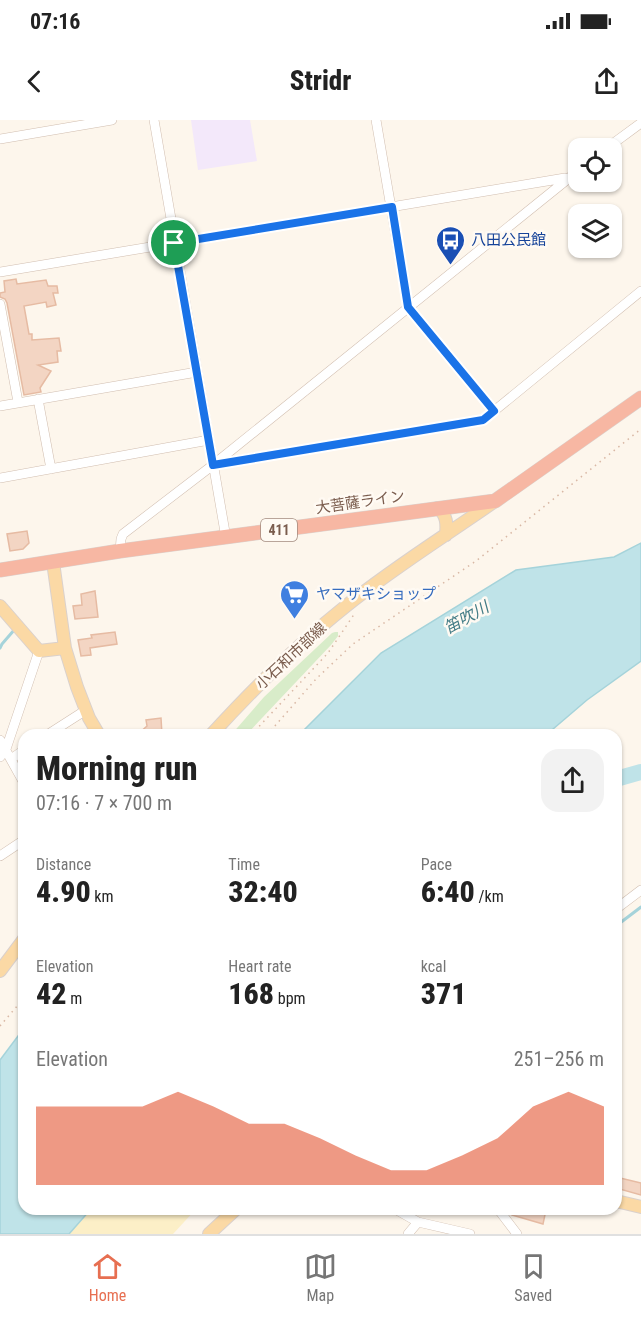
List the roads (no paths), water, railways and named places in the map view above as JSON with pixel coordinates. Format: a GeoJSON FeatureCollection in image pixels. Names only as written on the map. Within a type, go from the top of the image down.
{"type":"FeatureCollection","features":[{"type":"Feature","properties":{"kind":"highway","name":"大菩薩ライン"},"geometry":{"type":"LineString","coordinates":[[53,562],[495,501],[641,398]]}},
{"type":"Feature","properties":{"kind":"highway","name":"411"},"geometry":{"type":"LineString","coordinates":[[0,570],[53,562]]}},
{"type":"Feature","properties":{"kind":"main road","name":"小石和市部線"},"geometry":{"type":"LineString","coordinates":[[217,729],[287,656],[346,605],[495,501]]}},
{"type":"Feature","properties":{"kind":"main road"},"geometry":{"type":"LineString","coordinates":[[438,508],[447,519],[446,535]]}},
{"type":"Feature","properties":{"kind":"main road"},"geometry":{"type":"LineString","coordinates":[[53,562],[64,648],[86,710],[96,729]]}},
{"type":"Feature","properties":{"kind":"main road"},"geometry":{"type":"LineString","coordinates":[[0,606],[39,651],[64,648]]}},
{"type":"Feature","properties":{"kind":"main road"},"geometry":{"type":"LineString","coordinates":[[0,971],[18,947]]}},
{"type":"Feature","properties":{"kind":"main road"},"geometry":{"type":"LineString","coordinates":[[622,1203],[641,1208]]}},
{"type":"Feature","properties":{"kind":"main road"},"geometry":{"type":"LineString","coordinates":[[209,1234],[230,1215]]}},
{"type":"Feature","properties":{"kind":"street"},"geometry":{"type":"LineString","coordinates":[[0,139],[112,120]]}},
{"type":"Feature","properties":{"kind":"street"},"geometry":{"type":"LineString","coordinates":[[154,120],[226,538]]}},
{"type":"Feature","properties":{"kind":"street"},"geometry":{"type":"LineString","coordinates":[[376,120],[408,307],[494,411]]}},
{"type":"Feature","properties":{"kind":"street"},"geometry":{"type":"LineString","coordinates":[[621,138],[641,123]]}},
{"type":"Feature","properties":{"kind":"street"},"geometry":{"type":"LineString","coordinates":[[0,272],[568,178]]}},
{"type":"Feature","properties":{"kind":"street"},"geometry":{"type":"LineString","coordinates":[[120,551],[123,534],[213,465],[568,178]]}},
{"type":"Feature","properties":{"kind":"street"},"geometry":{"type":"LineString","coordinates":[[213,465],[483,420],[641,291]]}},
{"type":"Feature","properties":{"kind":"street"},"geometry":{"type":"LineString","coordinates":[[0,304],[18,402]]}},
{"type":"Feature","properties":{"kind":"street"},"geometry":{"type":"LineString","coordinates":[[0,406],[197,372]]}},
{"type":"Feature","properties":{"kind":"street"},"geometry":{"type":"LineString","coordinates":[[38,399],[51,469]]}},
{"type":"Feature","properties":{"kind":"street"},"geometry":{"type":"LineString","coordinates":[[0,478],[209,440]]}},
{"type":"Feature","properties":{"kind":"street"},"geometry":{"type":"LineString","coordinates":[[3,753],[39,651]]}},
{"type":"Feature","properties":{"kind":"street"},"geometry":{"type":"LineString","coordinates":[[56,729],[86,710]]}},
{"type":"Feature","properties":{"kind":"street"},"geometry":{"type":"LineString","coordinates":[[0,740],[3,753],[11,759],[18,772]]}},
{"type":"Feature","properties":{"kind":"street"},"geometry":{"type":"LineString","coordinates":[[11,759],[18,754]]}},
{"type":"Feature","properties":{"kind":"street"},"geometry":{"type":"LineString","coordinates":[[0,856],[18,844]]}},
{"type":"Feature","properties":{"kind":"street"},"geometry":{"type":"LineString","coordinates":[[622,904],[641,890]]}},
{"type":"Feature","properties":{"kind":"street"},"geometry":{"type":"LineString","coordinates":[[404,1215],[418,1222],[470,1234]]}},
{"type":"Feature","properties":{"kind":"street"},"geometry":{"type":"LineString","coordinates":[[503,1215],[517,1234]]}},
{"type":"Feature","properties":{"kind":"street"},"geometry":{"type":"LineString","coordinates":[[408,1234],[418,1222]]}},
{"type":"Feature","properties":{"kind":"water","name":"笛吹川"},"geometry":{"type":"Polygon","coordinates":[[[641,543],[641,661],[587,700],[553,729],[305,729],[381,653],[516,570],[614,557],[641,543]]]}},
{"type":"Feature","properties":{"kind":"water"},"geometry":{"type":"Polygon","coordinates":[[[18,1036],[18,1215],[86,1215],[69,1234],[0,1234],[0,1060],[18,1036]]]}},
{"type":"Feature","properties":{"kind":"waterway"},"geometry":{"type":"LineString","coordinates":[[0,648],[15,629]]}},
{"type":"Feature","properties":{"kind":"waterway"},"geometry":{"type":"LineString","coordinates":[[622,777],[641,772]]}},
{"type":"Feature","properties":{"kind":"waterway"},"geometry":{"type":"LineString","coordinates":[[622,921],[641,907]]}},
{"type":"Feature","properties":{"kind":"place","name":"八田公民館"},"geometry":{"type":"Point","coordinates":[450,266]}},
{"type":"Feature","properties":{"kind":"place","name":"ヤマザキショップ"},"geometry":{"type":"Point","coordinates":[295,620]}}]}
